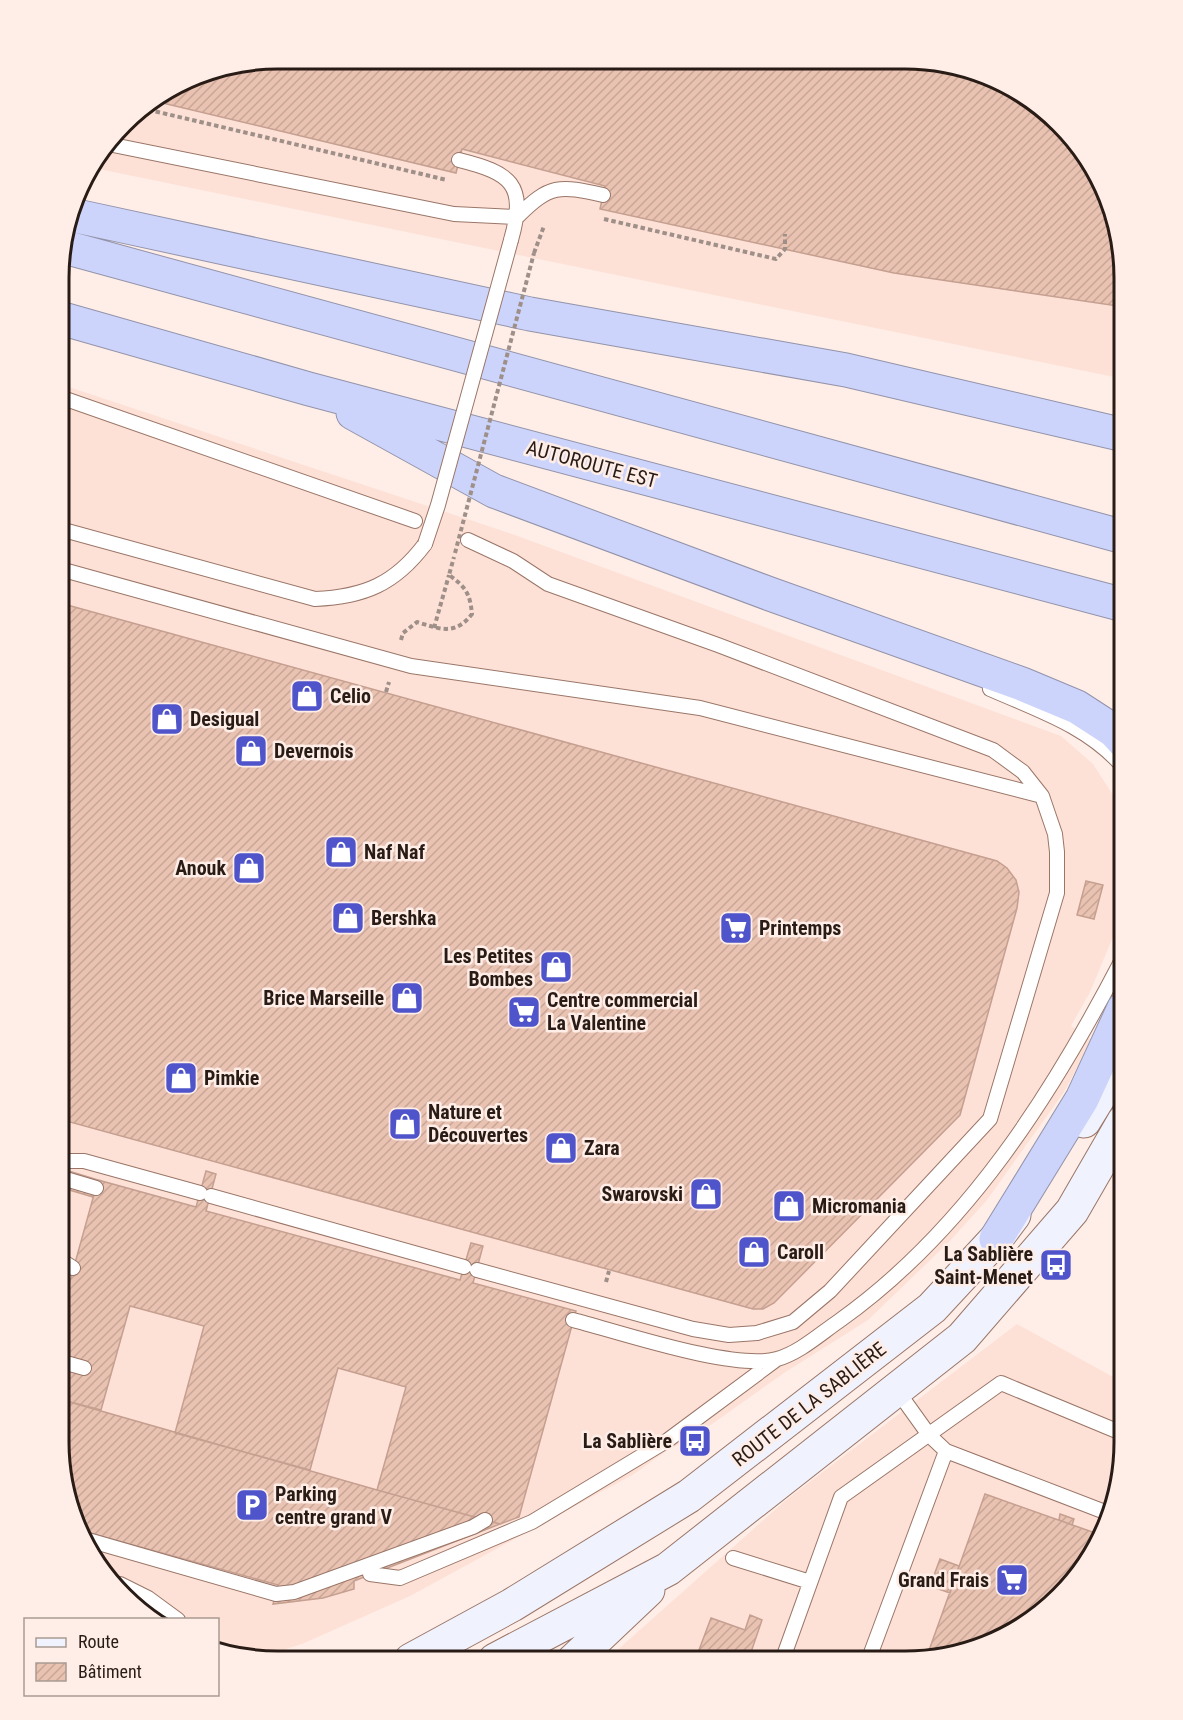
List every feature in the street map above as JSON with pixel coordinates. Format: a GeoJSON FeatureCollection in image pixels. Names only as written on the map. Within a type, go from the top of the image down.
{"type":"FeatureCollection","features":[{"type":"Feature","properties":{"kind":"highway"},"geometry":{"type":"LineString","coordinates":[[78,216],[530,314],[846,370],[1114,433]]}},
{"type":"Feature","properties":{"kind":"highway"},"geometry":{"type":"LineString","coordinates":[[71,249],[1114,534]]}},
{"type":"Feature","properties":{"kind":"highway","name":"AUTOROUTE EST"},"geometry":{"type":"LineString","coordinates":[[69,321],[309,389],[1114,602]]}},
{"type":"Feature","properties":{"kind":"highway"},"geometry":{"type":"LineString","coordinates":[[309,389],[494,490],[770,594],[1022,684],[1077,707],[1114,731]]}},
{"type":"Feature","properties":{"kind":"highway"},"geometry":{"type":"LineString","coordinates":[[1089,427],[1114,427]]}},
{"type":"Feature","properties":{"kind":"highway"},"geometry":{"type":"LineString","coordinates":[[996,1239],[1082,1099],[1114,1030]]}},
{"type":"Feature","properties":{"kind":"main road","name":"ROUTE DE LA SABLIÈRE"},"geometry":{"type":"LineString","coordinates":[[428,1651],[512,1605],[689,1496],[932,1308],[996,1239],[1079,1130],[1114,1072]]}},
{"type":"Feature","properties":{"kind":"main road"},"geometry":{"type":"LineString","coordinates":[[583,1651],[625,1614],[668,1569],[962,1338],[1072,1211],[1114,1138]]}},
{"type":"Feature","properties":{"kind":"main road"},"geometry":{"type":"LineString","coordinates":[[512,1651],[668,1569]]}},
{"type":"Feature","properties":{"kind":"lane"},"geometry":{"type":"LineString","coordinates":[[117,146],[454,214],[518,217],[552,189],[574,189],[603,195]]}},
{"type":"Feature","properties":{"kind":"lane"},"geometry":{"type":"LineString","coordinates":[[69,531],[315,598],[342,597],[370,590],[410,565],[425,544],[438,505],[518,217],[516,194],[509,180],[493,169],[459,160]]}},
{"type":"Feature","properties":{"kind":"lane"},"geometry":{"type":"LineString","coordinates":[[69,400],[416,521]]}},
{"type":"Feature","properties":{"kind":"lane"},"geometry":{"type":"LineString","coordinates":[[69,1161],[84,1161],[693,1329],[729,1335],[757,1333],[793,1322],[830,1291],[990,1119],[1057,893],[1056,843],[1042,796],[1023,772],[993,750],[718,645],[548,584],[513,561],[468,540]]}},
{"type":"Feature","properties":{"kind":"lane"},"geometry":{"type":"LineString","coordinates":[[69,571],[395,662],[700,708],[1042,796]]}},
{"type":"Feature","properties":{"kind":"lane"},"geometry":{"type":"LineString","coordinates":[[770,594],[1059,719],[1090,736],[1114,759]]}},
{"type":"Feature","properties":{"kind":"lane"},"geometry":{"type":"LineString","coordinates":[[370,1574],[400,1578],[532,1522],[668,1440],[777,1359],[803,1347],[860,1305],[942,1233],[1017,1137],[1089,1025],[1114,976]]}},
{"type":"Feature","properties":{"kind":"lane"},"geometry":{"type":"LineString","coordinates":[[69,1180],[96,1188]]}},
{"type":"Feature","properties":{"kind":"lane"},"geometry":{"type":"LineString","coordinates":[[69,1265],[73,1268]]}},
{"type":"Feature","properties":{"kind":"lane"},"geometry":{"type":"LineString","coordinates":[[573,1320],[730,1360],[777,1359]]}},
{"type":"Feature","properties":{"kind":"lane"},"geometry":{"type":"LineString","coordinates":[[69,1364],[84,1368]]}},
{"type":"Feature","properties":{"kind":"lane"},"geometry":{"type":"LineString","coordinates":[[786,1651],[841,1497],[1001,1383],[1114,1430]]}},
{"type":"Feature","properties":{"kind":"lane"},"geometry":{"type":"LineString","coordinates":[[896,1389],[929,1435],[946,1451],[1102,1511]]}},
{"type":"Feature","properties":{"kind":"lane"},"geometry":{"type":"LineString","coordinates":[[872,1651],[946,1451]]}},
{"type":"Feature","properties":{"kind":"lane"},"geometry":{"type":"LineString","coordinates":[[95,1542],[276,1594],[294,1592],[473,1527],[486,1520]]}},
{"type":"Feature","properties":{"kind":"lane"},"geometry":{"type":"LineString","coordinates":[[733,1558],[810,1582]]}},
{"type":"Feature","properties":{"kind":"lane"},"geometry":{"type":"LineString","coordinates":[[130,1589],[148,1598],[175,1618]]}},
{"type":"Feature","properties":{"kind":"path"},"geometry":{"type":"LineString","coordinates":[[153,111],[453,181]]}},
{"type":"Feature","properties":{"kind":"path"},"geometry":{"type":"LineString","coordinates":[[434,628],[534,254],[542,229],[554,213],[541,212],[518,217]]}},
{"type":"Feature","properties":{"kind":"path"},"geometry":{"type":"LineString","coordinates":[[592,216],[776,259],[785,249],[785,234]]}},
{"type":"Feature","properties":{"kind":"path"},"geometry":{"type":"LineString","coordinates":[[386,692],[403,633],[417,622],[448,630],[464,626],[472,614],[470,597],[465,586],[449,575]]}},
{"type":"Feature","properties":{"kind":"shaded area"},"geometry":{"type":"Polygon","coordinates":[[[278,69],[905,69],[932,71],[972,80],[1021,104],[1043,121],[1079,162],[1092,186],[1107,224],[1112,251],[1114,377],[100,169],[121,140],[140,121],[173,97],[211,80],[237,73],[278,69]]]}},
{"type":"Feature","properties":{"kind":"shaded area"},"geometry":{"type":"Polygon","coordinates":[[[69,387],[515,535],[1061,736],[1093,764],[1114,797],[1114,935],[1090,992],[1071,1026],[1092,1040],[1064,1092],[987,1200],[949,1242],[868,1320],[784,1373],[688,1441],[669,1449],[634,1474],[410,1596],[302,1644],[278,1651],[224,1644],[219,1642],[219,1618],[165,1618],[162,1616],[121,1580],[104,1558],[91,1534],[76,1496],[69,1442],[69,387]]]}},
{"type":"Feature","properties":{"kind":"shaded area"},"geometry":{"type":"Polygon","coordinates":[[[1017,1324],[1114,1377],[1114,1456],[1103,1509],[1079,1558],[1043,1599],[1021,1616],[985,1635],[959,1644],[932,1649],[905,1651],[616,1651],[786,1500],[1017,1324]]]}},
{"type":"Feature","properties":{"kind":"building"},"geometry":{"type":"Polygon","coordinates":[[[278,69],[905,69],[959,76],[997,91],[1021,104],[1062,140],[1079,162],[1092,186],[1107,224],[1112,251],[1114,306],[894,273],[600,209],[605,186],[462,149],[456,173],[163,103],[211,80],[237,73],[278,69]]]}},
{"type":"Feature","properties":{"kind":"building","name":"Centre commercial La Valentine"},"geometry":{"type":"Polygon","coordinates":[[[69,605],[997,861],[1007,868],[1016,880],[1019,892],[1017,908],[960,1115],[774,1303],[763,1309],[753,1309],[69,1122],[69,605]]]}},
{"type":"Feature","properties":{"kind":"building"},"geometry":{"type":"Polygon","coordinates":[[[1086,881],[1103,885],[1094,919],[1077,915],[1086,881]]]}},
{"type":"Feature","properties":{"kind":"building"},"geometry":{"type":"Polygon","coordinates":[[[69,1171],[98,1180],[93,1197],[69,1190],[69,1171]]]}},
{"type":"Feature","properties":{"kind":"building"},"geometry":{"type":"Polygon","coordinates":[[[206,1171],[216,1174],[206,1211],[460,1280],[471,1243],[483,1246],[473,1283],[576,1311],[519,1517],[500,1524],[377,1490],[406,1387],[338,1368],[310,1470],[175,1433],[204,1326],[130,1306],[101,1410],[69,1402],[69,1285],[98,1180],[196,1207],[206,1171]]]}},
{"type":"Feature","properties":{"kind":"building","name":"Parking centre grand V"},"geometry":{"type":"Polygon","coordinates":[[[69,1402],[500,1524],[354,1581],[354,1589],[323,1598],[273,1604],[278,1585],[91,1533],[76,1496],[71,1469],[69,1402]]]}},
{"type":"Feature","properties":{"kind":"building","name":"Grand Frais"},"geometry":{"type":"Polygon","coordinates":[[[985,1494],[1093,1532],[1079,1558],[1062,1580],[1021,1616],[985,1635],[959,1644],[929,1649],[985,1494]]]}},
{"type":"Feature","properties":{"kind":"building"},"geometry":{"type":"Polygon","coordinates":[[[1060,1514],[1074,1519],[1072,1525],[1059,1520],[1060,1514]]]}},
{"type":"Feature","properties":{"kind":"building"},"geometry":{"type":"Polygon","coordinates":[[[940,1559],[959,1566],[950,1593],[930,1586],[940,1559]]]}},
{"type":"Feature","properties":{"kind":"building"},"geometry":{"type":"Polygon","coordinates":[[[750,1615],[762,1620],[751,1651],[699,1650],[711,1618],[745,1630],[750,1615]]]}},
{"type":"Feature","properties":{"kind":"place","name":"Celio"},"geometry":{"type":"Point","coordinates":[307,696]}},
{"type":"Feature","properties":{"kind":"place","name":"Desigual"},"geometry":{"type":"Point","coordinates":[167,719]}},
{"type":"Feature","properties":{"kind":"place","name":"Devernois"},"geometry":{"type":"Point","coordinates":[251,751]}},
{"type":"Feature","properties":{"kind":"place","name":"Naf Naf"},"geometry":{"type":"Point","coordinates":[341,852]}},
{"type":"Feature","properties":{"kind":"place","name":"Anouk"},"geometry":{"type":"Point","coordinates":[249,868]}},
{"type":"Feature","properties":{"kind":"place","name":"Bershka"},"geometry":{"type":"Point","coordinates":[348,918]}},
{"type":"Feature","properties":{"kind":"place","name":"Printemps"},"geometry":{"type":"Point","coordinates":[736,928]}},
{"type":"Feature","properties":{"kind":"place","name":"Les Petites Bombes"},"geometry":{"type":"Point","coordinates":[556,967]}},
{"type":"Feature","properties":{"kind":"place","name":"Brice Marseille"},"geometry":{"type":"Point","coordinates":[407,998]}},
{"type":"Feature","properties":{"kind":"place","name":"Centre commercial La Valentine"},"geometry":{"type":"Point","coordinates":[524,1012]}},
{"type":"Feature","properties":{"kind":"place","name":"Pimkie"},"geometry":{"type":"Point","coordinates":[181,1078]}},
{"type":"Feature","properties":{"kind":"place","name":"Nature et Découvertes"},"geometry":{"type":"Point","coordinates":[405,1124]}},
{"type":"Feature","properties":{"kind":"place","name":"Zara"},"geometry":{"type":"Point","coordinates":[561,1148]}},
{"type":"Feature","properties":{"kind":"place","name":"Swarovski"},"geometry":{"type":"Point","coordinates":[706,1194]}},
{"type":"Feature","properties":{"kind":"place","name":"Micromania"},"geometry":{"type":"Point","coordinates":[789,1206]}},
{"type":"Feature","properties":{"kind":"place","name":"Caroll"},"geometry":{"type":"Point","coordinates":[754,1252]}},
{"type":"Feature","properties":{"kind":"place","name":"La Sablière Saint-Menet"},"geometry":{"type":"Point","coordinates":[1056,1265]}},
{"type":"Feature","properties":{"kind":"place","name":"La Sablière"},"geometry":{"type":"Point","coordinates":[695,1441]}},
{"type":"Feature","properties":{"kind":"place","name":"Parking centre grand V"},"geometry":{"type":"Point","coordinates":[252,1505]}},
{"type":"Feature","properties":{"kind":"place","name":"Grand Frais"},"geometry":{"type":"Point","coordinates":[1012,1580]}}]}
